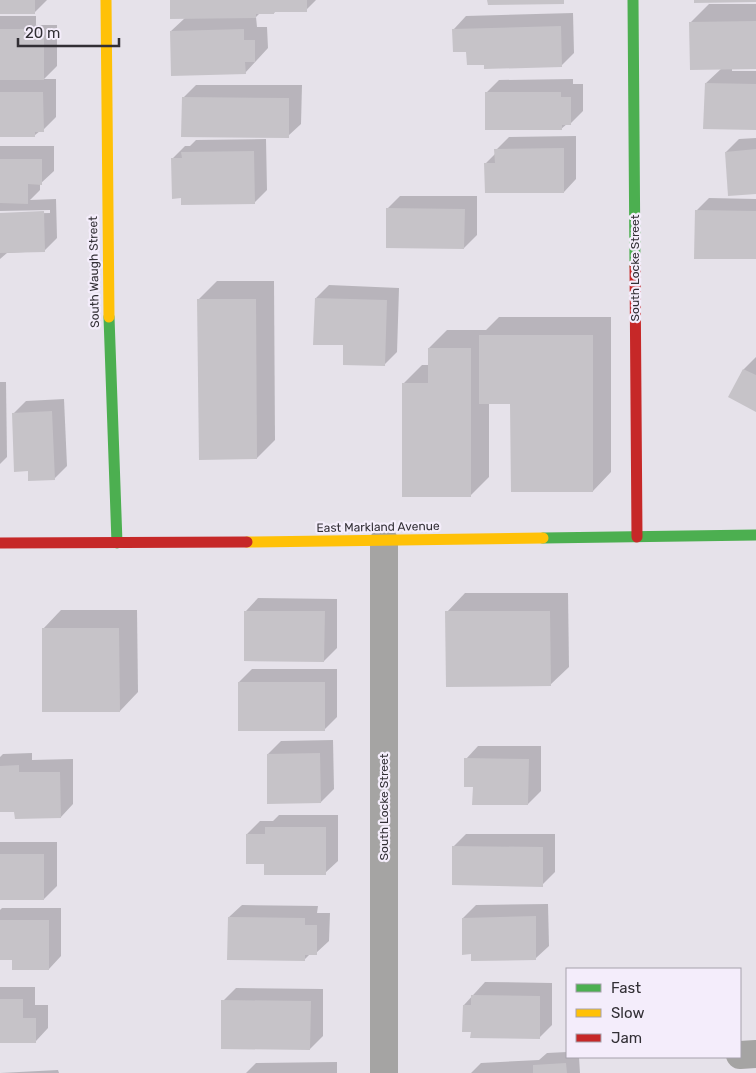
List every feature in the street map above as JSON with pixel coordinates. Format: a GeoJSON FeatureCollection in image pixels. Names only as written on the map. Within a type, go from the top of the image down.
{"type":"FeatureCollection","features":[{"type":"Feature","properties":{"kind":"street","name":"South Waugh Street"},"geometry":{"type":"LineString","coordinates":[[106,0],[108,285],[117,542]]}},
{"type":"Feature","properties":{"kind":"street","name":"South Locke Street"},"geometry":{"type":"LineString","coordinates":[[633,0],[637,537]]}},
{"type":"Feature","properties":{"kind":"street","name":"East Markland Avenue"},"geometry":{"type":"LineString","coordinates":[[0,544],[384,541],[756,535]]}},
{"type":"Feature","properties":{"kind":"street","name":"South Locke Street"},"geometry":{"type":"LineString","coordinates":[[384,541],[384,1073]]}},
{"type":"Feature","properties":{"kind":"street"},"geometry":{"type":"LineString","coordinates":[[741,1055],[756,1054]]}},
{"type":"Feature","properties":{"kind":"building"},"geometry":{"type":"Polygon","coordinates":[[[0,0],[35,0],[35,14],[0,14],[0,0]]]}},
{"type":"Feature","properties":{"kind":"building"},"geometry":{"type":"Polygon","coordinates":[[[170,0],[307,0],[307,12],[256,14],[256,18],[170,19],[170,0]]]}},
{"type":"Feature","properties":{"kind":"building"},"geometry":{"type":"Polygon","coordinates":[[[487,0],[564,0],[564,4],[488,5],[487,0]]]}},
{"type":"Feature","properties":{"kind":"building"},"geometry":{"type":"Polygon","coordinates":[[[694,0],[756,0],[756,2],[694,3],[694,0]]]}},
{"type":"Feature","properties":{"kind":"building"},"geometry":{"type":"Polygon","coordinates":[[[756,21],[756,69],[690,70],[689,22],[756,21]]]}},
{"type":"Feature","properties":{"kind":"building"},"geometry":{"type":"Polygon","coordinates":[[[561,26],[562,67],[484,69],[484,65],[467,65],[466,52],[453,52],[452,29],[561,26]]]}},
{"type":"Feature","properties":{"kind":"building"},"geometry":{"type":"Polygon","coordinates":[[[0,29],[24,29],[24,37],[44,37],[44,80],[0,80],[0,29]]]}},
{"type":"Feature","properties":{"kind":"building"},"geometry":{"type":"Polygon","coordinates":[[[244,29],[244,40],[255,40],[255,62],[245,62],[246,74],[171,76],[170,31],[244,29]]]}},
{"type":"Feature","properties":{"kind":"building"},"geometry":{"type":"Polygon","coordinates":[[[705,83],[756,84],[756,130],[703,129],[705,83]]]}},
{"type":"Feature","properties":{"kind":"building"},"geometry":{"type":"Polygon","coordinates":[[[0,92],[43,92],[44,132],[35,132],[35,137],[0,137],[0,92]]]}},
{"type":"Feature","properties":{"kind":"building"},"geometry":{"type":"Polygon","coordinates":[[[485,92],[561,92],[561,97],[571,97],[571,125],[562,125],[562,130],[485,130],[485,92]]]}},
{"type":"Feature","properties":{"kind":"building"},"geometry":{"type":"Polygon","coordinates":[[[182,97],[289,98],[289,138],[181,137],[182,97]]]}},
{"type":"Feature","properties":{"kind":"building"},"geometry":{"type":"Polygon","coordinates":[[[564,148],[564,193],[485,193],[484,163],[495,163],[494,149],[564,148]]]}},
{"type":"Feature","properties":{"kind":"building"},"geometry":{"type":"Polygon","coordinates":[[[756,149],[756,194],[728,196],[725,152],[756,149]]]}},
{"type":"Feature","properties":{"kind":"building"},"geometry":{"type":"Polygon","coordinates":[[[254,151],[255,204],[181,205],[181,198],[172,199],[171,158],[182,158],[181,152],[254,151]]]}},
{"type":"Feature","properties":{"kind":"building"},"geometry":{"type":"Polygon","coordinates":[[[0,159],[42,159],[42,185],[28,184],[28,204],[0,203],[0,159]]]}},
{"type":"Feature","properties":{"kind":"building"},"geometry":{"type":"Polygon","coordinates":[[[386,208],[465,209],[464,249],[386,248],[386,208]]]}},
{"type":"Feature","properties":{"kind":"building"},"geometry":{"type":"Polygon","coordinates":[[[695,210],[756,211],[756,259],[694,259],[695,210]]]}},
{"type":"Feature","properties":{"kind":"building"},"geometry":{"type":"Polygon","coordinates":[[[44,211],[45,252],[0,253],[0,213],[44,211]]]}},
{"type":"Feature","properties":{"kind":"building"},"geometry":{"type":"Polygon","coordinates":[[[315,298],[387,300],[385,366],[343,365],[343,345],[313,345],[315,298]]]}},
{"type":"Feature","properties":{"kind":"building"},"geometry":{"type":"Polygon","coordinates":[[[197,299],[256,299],[257,459],[199,460],[197,299]]]}},
{"type":"Feature","properties":{"kind":"building"},"geometry":{"type":"Polygon","coordinates":[[[479,335],[593,335],[593,492],[511,492],[510,404],[479,404],[479,335]]]}},
{"type":"Feature","properties":{"kind":"building"},"geometry":{"type":"Polygon","coordinates":[[[428,348],[471,348],[471,497],[402,497],[402,383],[428,383],[428,348]]]}},
{"type":"Feature","properties":{"kind":"building"},"geometry":{"type":"Polygon","coordinates":[[[743,369],[756,375],[756,412],[728,397],[743,369]]]}},
{"type":"Feature","properties":{"kind":"building"},"geometry":{"type":"Polygon","coordinates":[[[52,411],[55,480],[28,481],[28,471],[14,472],[12,413],[52,411]]]}},
{"type":"Feature","properties":{"kind":"building"},"geometry":{"type":"Polygon","coordinates":[[[244,611],[325,611],[324,662],[244,661],[244,611]]]}},
{"type":"Feature","properties":{"kind":"building"},"geometry":{"type":"Polygon","coordinates":[[[445,611],[550,611],[551,686],[446,687],[445,611]]]}},
{"type":"Feature","properties":{"kind":"building"},"geometry":{"type":"Polygon","coordinates":[[[42,628],[119,628],[120,712],[42,712],[42,628]]]}},
{"type":"Feature","properties":{"kind":"building"},"geometry":{"type":"Polygon","coordinates":[[[238,682],[325,682],[325,731],[238,731],[238,682]]]}},
{"type":"Feature","properties":{"kind":"building"},"geometry":{"type":"Polygon","coordinates":[[[320,753],[321,803],[267,804],[267,754],[320,753]]]}},
{"type":"Feature","properties":{"kind":"building"},"geometry":{"type":"Polygon","coordinates":[[[464,758],[529,759],[528,805],[472,805],[473,787],[464,787],[464,758]]]}},
{"type":"Feature","properties":{"kind":"building"},"geometry":{"type":"Polygon","coordinates":[[[19,765],[19,772],[60,772],[61,818],[15,819],[14,812],[0,812],[0,766],[19,765]]]}},
{"type":"Feature","properties":{"kind":"building"},"geometry":{"type":"Polygon","coordinates":[[[265,827],[326,827],[326,875],[264,875],[264,864],[246,864],[246,834],[265,834],[265,827]]]}},
{"type":"Feature","properties":{"kind":"building"},"geometry":{"type":"Polygon","coordinates":[[[452,846],[543,847],[543,887],[452,885],[452,846]]]}},
{"type":"Feature","properties":{"kind":"building"},"geometry":{"type":"Polygon","coordinates":[[[0,854],[44,854],[44,900],[0,900],[0,854]]]}},
{"type":"Feature","properties":{"kind":"building"},"geometry":{"type":"Polygon","coordinates":[[[536,916],[536,960],[471,961],[471,954],[462,955],[462,918],[536,916]]]}},
{"type":"Feature","properties":{"kind":"building"},"geometry":{"type":"Polygon","coordinates":[[[228,917],[305,918],[305,925],[317,925],[317,955],[305,955],[305,961],[227,960],[228,917]]]}},
{"type":"Feature","properties":{"kind":"building"},"geometry":{"type":"Polygon","coordinates":[[[0,920],[49,920],[49,970],[12,970],[12,960],[0,960],[0,920]]]}},
{"type":"Feature","properties":{"kind":"building"},"geometry":{"type":"Polygon","coordinates":[[[471,995],[540,996],[540,1039],[470,1038],[471,1032],[462,1032],[463,1005],[471,1005],[471,995]]]}},
{"type":"Feature","properties":{"kind":"building"},"geometry":{"type":"Polygon","coordinates":[[[0,999],[23,999],[23,1018],[36,1018],[36,1043],[0,1043],[0,999]]]}},
{"type":"Feature","properties":{"kind":"building"},"geometry":{"type":"Polygon","coordinates":[[[221,1000],[311,1001],[310,1050],[221,1049],[221,1000]]]}},
{"type":"Feature","properties":{"kind":"building"},"geometry":{"type":"Polygon","coordinates":[[[566,1063],[567,1073],[533,1073],[533,1065],[566,1063]]]}},
{"type":"Feature","properties":{"kind":"traffic: fast"},"geometry":{"type":"LineString","coordinates":[[633,0],[635,266]]}},
{"type":"Feature","properties":{"kind":"traffic: fast"},"geometry":{"type":"LineString","coordinates":[[109,317],[117,543]]}},
{"type":"Feature","properties":{"kind":"traffic: fast"},"geometry":{"type":"LineString","coordinates":[[543,538],[756,535]]}},
{"type":"Feature","properties":{"kind":"traffic: slow"},"geometry":{"type":"LineString","coordinates":[[106,0],[109,317]]}},
{"type":"Feature","properties":{"kind":"traffic: slow"},"geometry":{"type":"LineString","coordinates":[[247,542],[543,538]]}},
{"type":"Feature","properties":{"kind":"traffic: jam"},"geometry":{"type":"LineString","coordinates":[[635,266],[637,537]]}},
{"type":"Feature","properties":{"kind":"traffic: jam"},"geometry":{"type":"LineString","coordinates":[[0,543],[247,542]]}}]}
